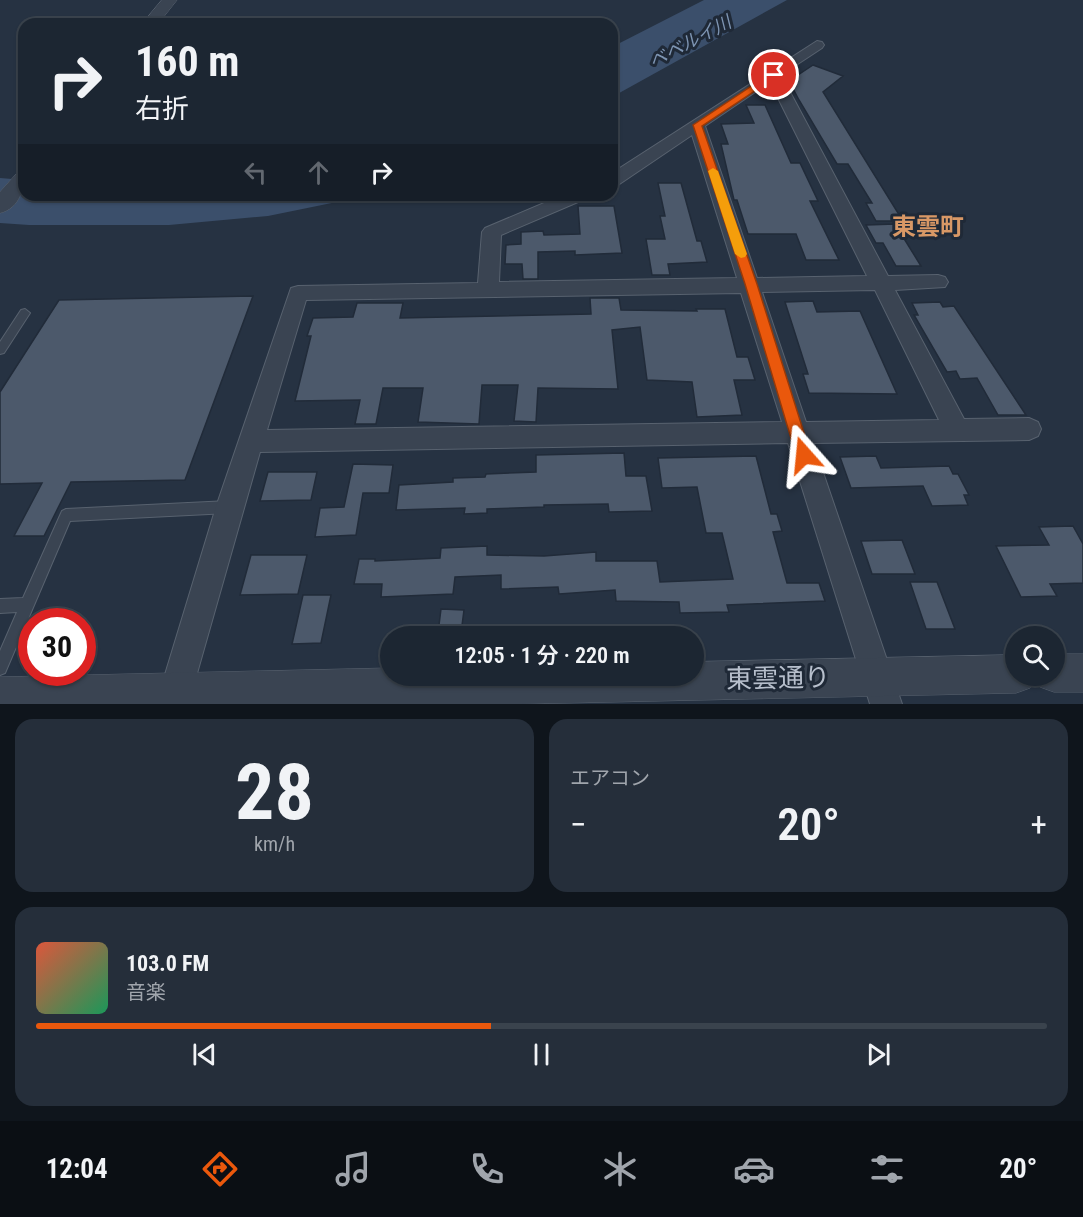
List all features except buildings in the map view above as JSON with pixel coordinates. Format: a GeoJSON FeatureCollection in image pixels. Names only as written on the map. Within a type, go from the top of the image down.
{"type":"FeatureCollection","features":[{"type":"Feature","properties":{"kind":"street"},"geometry":{"type":"LineString","coordinates":[[155,18],[170,0]]}},
{"type":"Feature","properties":{"kind":"street"},"geometry":{"type":"LineString","coordinates":[[618,177],[817,45]]}},
{"type":"Feature","properties":{"kind":"street"},"geometry":{"type":"LineString","coordinates":[[774,75],[957,430]]}},
{"type":"Feature","properties":{"kind":"street"},"geometry":{"type":"LineString","coordinates":[[697,125],[751,284],[796,433],[882,690]]}},
{"type":"Feature","properties":{"kind":"street"},"geometry":{"type":"LineString","coordinates":[[0,206],[18,184]]}},
{"type":"Feature","properties":{"kind":"street"},"geometry":{"type":"LineString","coordinates":[[488,289],[492,232],[565,201]]}},
{"type":"Feature","properties":{"kind":"street"},"geometry":{"type":"LineString","coordinates":[[176,691],[230,507],[298,293],[938,282]]}},
{"type":"Feature","properties":{"kind":"street"},"geometry":{"type":"LineString","coordinates":[[251,441],[1029,429]]}},
{"type":"Feature","properties":{"kind":"street"},"geometry":{"type":"LineString","coordinates":[[1065,673],[1083,673]]}},
{"type":"Feature","properties":{"kind":"street","name":"東雲通り"},"geometry":{"type":"LineString","coordinates":[[0,696],[61,699],[176,691],[882,690],[1005,675]]}},
{"type":"Feature","properties":{"kind":"lane"},"geometry":{"type":"LineString","coordinates":[[0,350],[25,313]]}},
{"type":"Feature","properties":{"kind":"lane"},"geometry":{"type":"LineString","coordinates":[[0,668],[66,515],[230,507]]}},
{"type":"Feature","properties":{"kind":"lane"},"geometry":{"type":"LineString","coordinates":[[0,606],[27,605]]}},
{"type":"Feature","properties":{"kind":"water","name":"ベベルイ川"},"geometry":{"type":"Polygon","coordinates":[[[704,0],[787,0],[618,94],[618,44],[704,0]]]}},
{"type":"Feature","properties":{"kind":"water"},"geometry":{"type":"Polygon","coordinates":[[[0,178],[18,180],[18,201],[342,201],[268,216],[169,225],[0,223],[0,178]]]}},
{"type":"Feature","properties":{"kind":"slow traffic"},"geometry":{"type":"LineString","coordinates":[[713,171],[741,254]]}},
{"type":"Feature","properties":{"kind":"district","name":"東雲町"},"geometry":{"type":"Point","coordinates":[928,227]}},
{"type":"Feature","properties":{"kind":"route"},"geometry":{"type":"LineString","coordinates":[[774,75],[697,125],[751,284],[804,455]]}}]}
